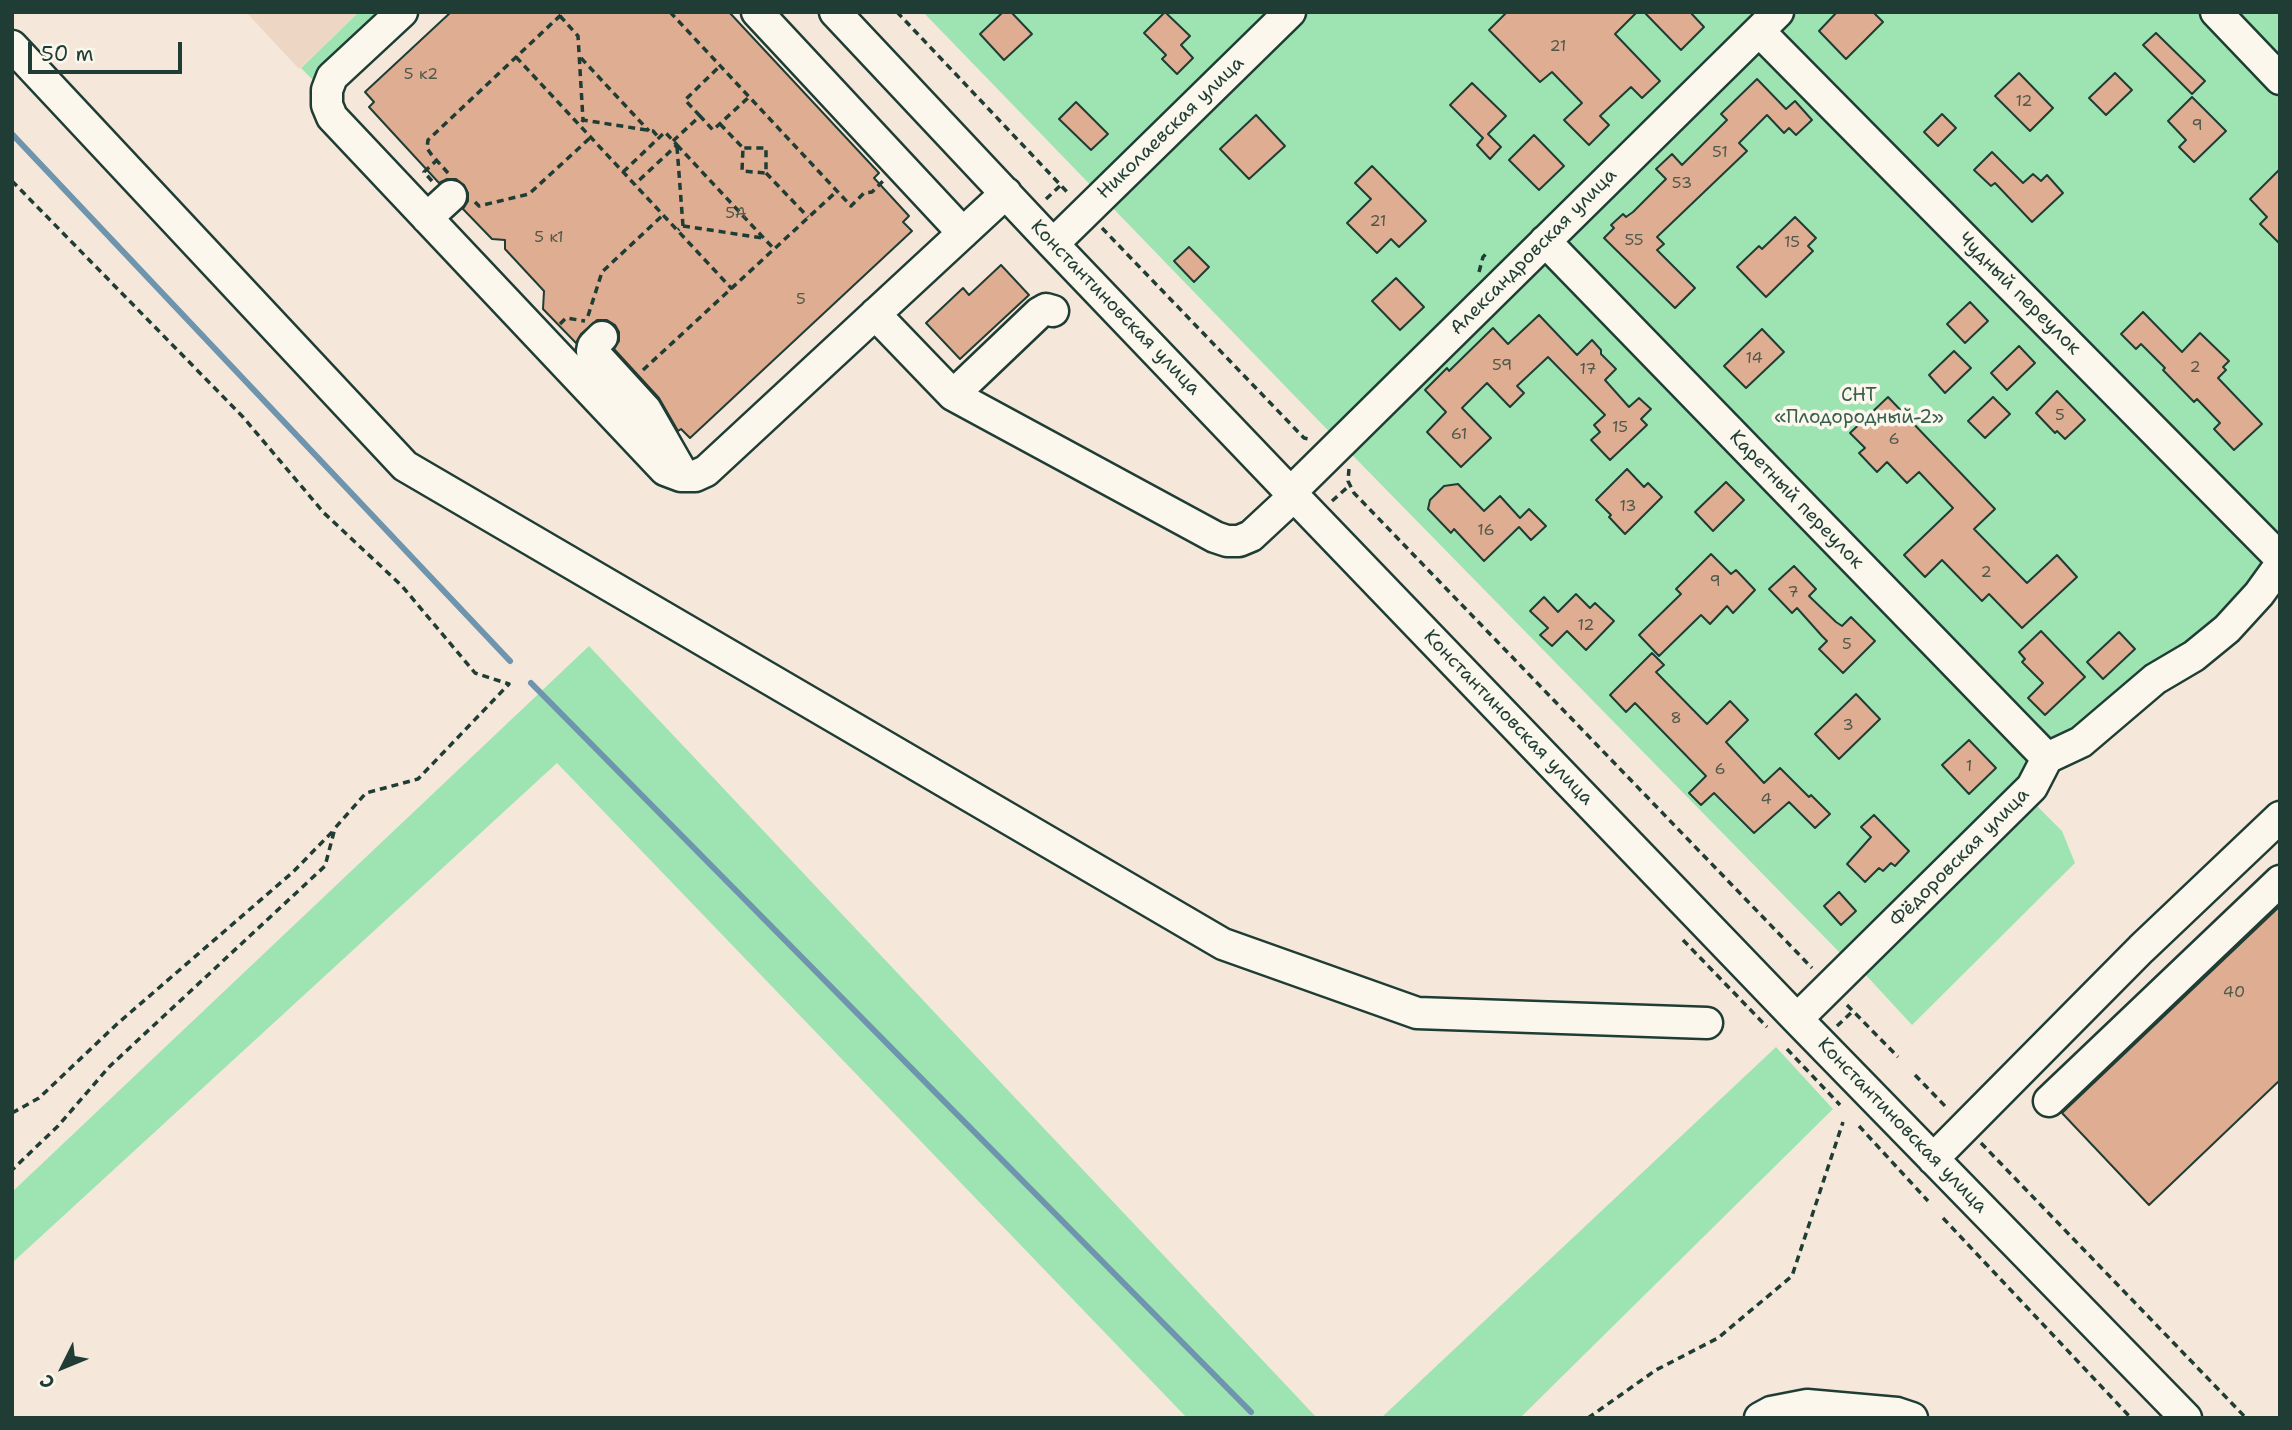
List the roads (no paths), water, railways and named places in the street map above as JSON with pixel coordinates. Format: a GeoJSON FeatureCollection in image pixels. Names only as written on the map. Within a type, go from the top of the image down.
{"type":"FeatureCollection","features":[{"type":"Feature","properties":{"kind":"street"},"geometry":{"type":"LineString","coordinates":[[402,12],[332,76],[327,90],[327,105],[332,117],[427,218],[586,354],[665,470],[684,476],[695,476],[706,471],[1006,193]]}},
{"type":"Feature","properties":{"kind":"street"},"geometry":{"type":"LineString","coordinates":[[757,12],[963,233]]}},
{"type":"Feature","properties":{"kind":"street","name":"Николаевская улица"},"geometry":{"type":"LineString","coordinates":[[1053,244],[1290,12]]}},
{"type":"Feature","properties":{"kind":"street"},"geometry":{"type":"LineString","coordinates":[[2216,12],[2280,79]]}},
{"type":"Feature","properties":{"kind":"street","name":"Константиновская улица"},"geometry":{"type":"LineString","coordinates":[[842,14],[1053,244],[1797,1019],[2186,1418]]}},
{"type":"Feature","properties":{"kind":"street","name":"Александровская улица"},"geometry":{"type":"LineString","coordinates":[[875,314],[953,395],[1215,537],[1239,541],[1251,536],[1768,21]]}},
{"type":"Feature","properties":{"kind":"street","name":"Чудный переулок"},"geometry":{"type":"LineString","coordinates":[[1768,21],[2280,558]]}},
{"type":"Feature","properties":{"kind":"street"},"geometry":{"type":"LineString","coordinates":[[12,46],[404,466],[1223,944],[1417,1013],[1707,1023]]}},
{"type":"Feature","properties":{"kind":"street"},"geometry":{"type":"LineString","coordinates":[[427,218],[459,190]]}},
{"type":"Feature","properties":{"kind":"street","name":"Каретный переулок"},"geometry":{"type":"LineString","coordinates":[[1545,241],[2046,758]]}},
{"type":"Feature","properties":{"kind":"street"},"geometry":{"type":"LineString","coordinates":[[953,395],[1039,313],[1046,309],[1053,311]]}},
{"type":"Feature","properties":{"kind":"street"},"geometry":{"type":"LineString","coordinates":[[586,354],[593,346],[592,351],[646,410],[684,476]]}},
{"type":"Feature","properties":{"kind":"street"},"geometry":{"type":"LineString","coordinates":[[2046,758],[2081,742],[2155,679],[2194,656],[2227,629],[2259,594],[2280,565]]}},
{"type":"Feature","properties":{"kind":"street","name":"Фёдоровская улица"},"geometry":{"type":"LineString","coordinates":[[1797,1019],[2032,787],[2046,758]]}},
{"type":"Feature","properties":{"kind":"street"},"geometry":{"type":"LineString","coordinates":[[1933,1158],[2141,949],[2279,819]]}},
{"type":"Feature","properties":{"kind":"street"},"geometry":{"type":"LineString","coordinates":[[2049,1101],[2280,881]]}},
{"type":"Feature","properties":{"kind":"street"},"geometry":{"type":"LineString","coordinates":[[2141,949],[2173,983]]}},
{"type":"Feature","properties":{"kind":"street"},"geometry":{"type":"LineString","coordinates":[[1760,1418],[1771,1412],[1807,1405],[1897,1413],[1912,1418]]}},
{"type":"Feature","properties":{"kind":"waterway"},"geometry":{"type":"LineString","coordinates":[[12,134],[510,661]]}},
{"type":"Feature","properties":{"kind":"waterway"},"geometry":{"type":"LineString","coordinates":[[531,683],[1251,1412]]}},
{"type":"Feature","properties":{"kind":"park label","name":"СНТ «Плодородный-2»"},"geometry":{"type":"Point","coordinates":[1859,407]}}]}
